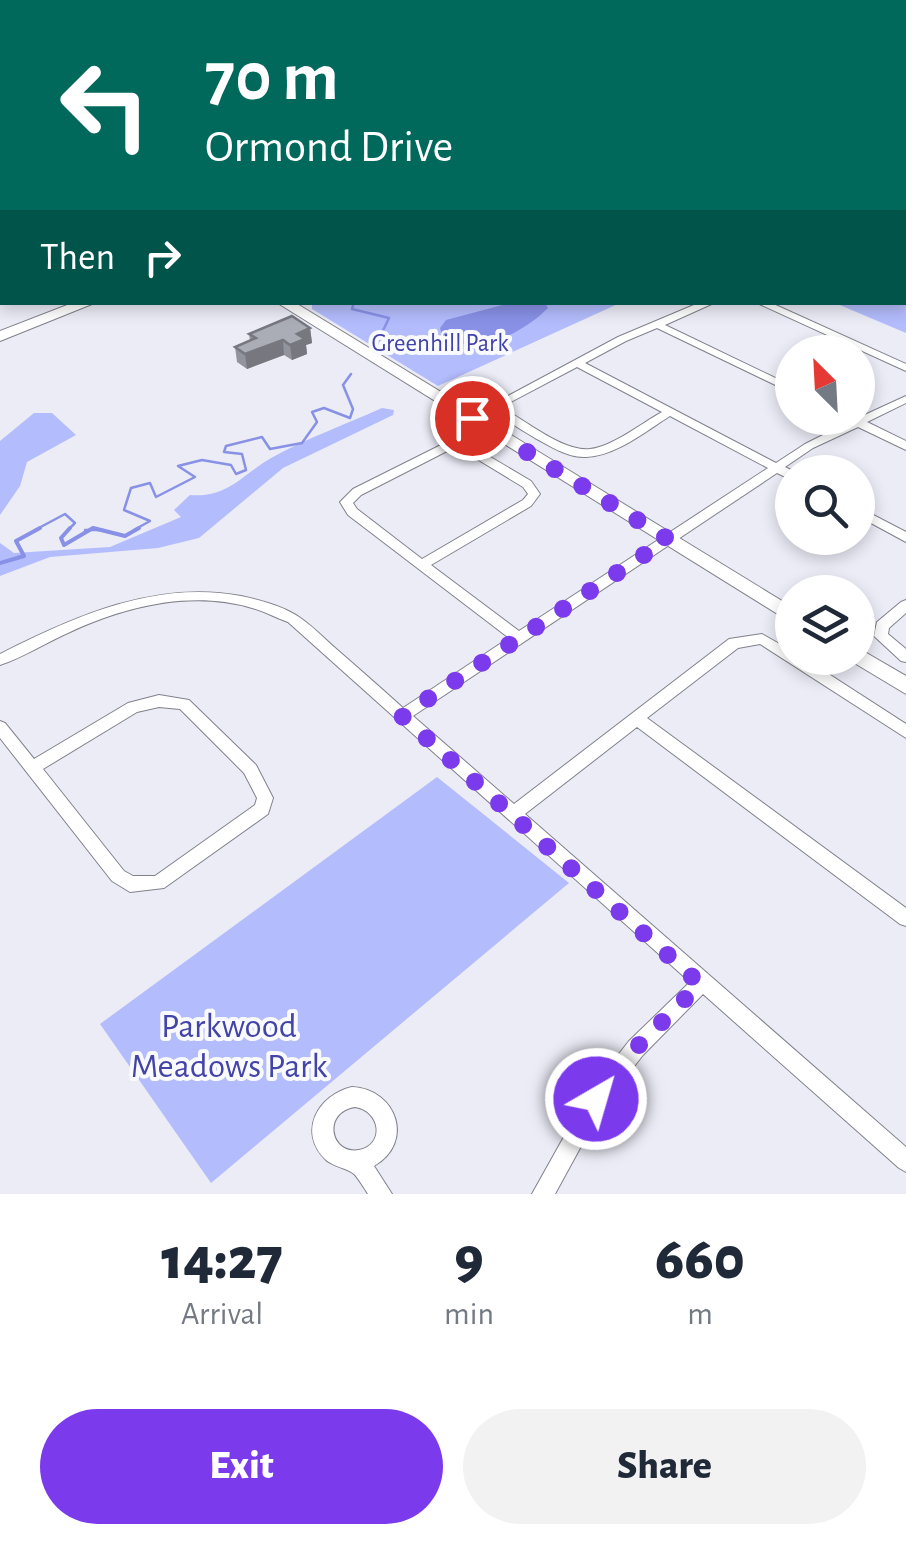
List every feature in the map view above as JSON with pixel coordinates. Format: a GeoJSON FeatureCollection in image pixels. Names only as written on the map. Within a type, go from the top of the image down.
{"type":"FeatureCollection","features":[{"type":"Feature","properties":{"kind":"street"},"geometry":{"type":"LineString","coordinates":[[0,336],[82,305]]}},
{"type":"Feature","properties":{"kind":"street"},"geometry":{"type":"LineString","coordinates":[[288,305],[775,605]]}},
{"type":"Feature","properties":{"kind":"street"},"geometry":{"type":"LineString","coordinates":[[668,412],[587,457],[572,455],[499,409],[504,399],[576,362],[703,305]]}},
{"type":"Feature","properties":{"kind":"street"},"geometry":{"type":"LineString","coordinates":[[767,305],[906,368]]}},
{"type":"Feature","properties":{"kind":"street"},"geometry":{"type":"LineString","coordinates":[[658,325],[775,382]]}},
{"type":"Feature","properties":{"kind":"street"},"geometry":{"type":"LineString","coordinates":[[576,362],[775,467]]}},
{"type":"Feature","properties":{"kind":"street"},"geometry":{"type":"LineString","coordinates":[[875,411],[906,399]]}},
{"type":"Feature","properties":{"kind":"street"},"geometry":{"type":"LineString","coordinates":[[875,431],[906,446]]}},
{"type":"Feature","properties":{"kind":"street"},"geometry":{"type":"LineString","coordinates":[[797,455],[829,435]]}},
{"type":"Feature","properties":{"kind":"street"},"geometry":{"type":"LineString","coordinates":[[422,564],[527,504],[533,490],[466,446],[450,444],[350,496],[346,502],[352,512],[517,637]]}},
{"type":"Feature","properties":{"kind":"street"},"geometry":{"type":"LineString","coordinates":[[402,716],[775,469]]}},
{"type":"Feature","properties":{"kind":"street"},"geometry":{"type":"LineString","coordinates":[[875,521],[906,538]]}},
{"type":"Feature","properties":{"kind":"street"},"geometry":{"type":"LineString","coordinates":[[0,660],[63,626],[116,606],[181,595],[212,596],[272,608],[293,619],[514,813],[700,984],[906,1162]]}},
{"type":"Feature","properties":{"kind":"street"},"geometry":{"type":"LineString","coordinates":[[906,605],[882,626],[881,636],[906,658]]}},
{"type":"Feature","properties":{"kind":"street"},"geometry":{"type":"LineString","coordinates":[[514,813],[742,639],[775,645]]}},
{"type":"Feature","properties":{"kind":"street"},"geometry":{"type":"LineString","coordinates":[[875,667],[906,686]]}},
{"type":"Feature","properties":{"kind":"street"},"geometry":{"type":"LineString","coordinates":[[820,675],[906,732]]}},
{"type":"Feature","properties":{"kind":"street"},"geometry":{"type":"LineString","coordinates":[[0,727],[118,876],[130,884],[158,882],[262,809],[265,798],[250,770],[184,704],[159,701],[132,707],[33,767]]}},
{"type":"Feature","properties":{"kind":"street"},"geometry":{"type":"LineString","coordinates":[[636,718],[906,918]]}},
{"type":"Feature","properties":{"kind":"street"},"geometry":{"type":"LineString","coordinates":[[543,1194],[596,1099],[636,1048],[700,984]]}},
{"type":"Feature","properties":{"kind":"street"},"geometry":{"type":"LineString","coordinates":[[357,1162],[380,1194]]}},
{"type":"Feature","properties":{"kind":"green space","name":"Greenhill Park"},"geometry":{"type":"Polygon","coordinates":[[[312,305],[616,305],[438,386],[312,309],[312,305]]]}},
{"type":"Feature","properties":{"kind":"green space"},"geometry":{"type":"Polygon","coordinates":[[[840,305],[906,305],[906,333],[840,305]]]}},
{"type":"Feature","properties":{"kind":"green space"},"geometry":{"type":"Polygon","coordinates":[[[382,408],[394,410],[393,415],[283,468],[199,538],[158,548],[50,557],[0,576],[0,543],[14,553],[110,547],[181,517],[174,510],[190,495],[225,489],[286,450],[382,408]]]}},
{"type":"Feature","properties":{"kind":"green space"},"geometry":{"type":"Polygon","coordinates":[[[34,413],[52,413],[76,435],[27,462],[20,486],[0,515],[0,441],[34,413]]]}},
{"type":"Feature","properties":{"kind":"green space","name":"Parkwood Meadows Park"},"geometry":{"type":"Polygon","coordinates":[[[437,777],[569,883],[211,1183],[100,1024],[437,777]]]}},
{"type":"Feature","properties":{"kind":"shaded area"},"geometry":{"type":"Polygon","coordinates":[[[502,305],[548,308],[512,334],[483,344],[455,342],[442,335],[440,328],[446,320],[502,305]]]}},
{"type":"Feature","properties":{"kind":"building"},"geometry":{"type":"Polygon","coordinates":[[[292,316],[310,328],[297,334],[305,339],[290,345],[283,340],[245,354],[235,347],[256,338],[249,334],[292,316]]]}},
{"type":"Feature","properties":{"kind":"waterway"},"geometry":{"type":"LineString","coordinates":[[353,305],[352,309],[389,318],[379,339]]}},
{"type":"Feature","properties":{"kind":"waterway"},"geometry":{"type":"LineString","coordinates":[[134,530],[150,521],[124,510],[131,488],[150,483],[156,497],[195,477],[178,466],[202,460],[231,465],[236,474],[246,470],[242,454],[224,452],[226,446],[262,437],[270,449],[302,443],[317,422],[312,412],[324,408],[350,418],[353,409],[343,385],[351,374]]}},
{"type":"Feature","properties":{"kind":"waterway"},"geometry":{"type":"LineString","coordinates":[[35,530],[65,514],[75,523],[70,528]]}},
{"type":"Feature","properties":{"kind":"waterway"},"geometry":{"type":"LineString","coordinates":[[0,563],[24,556],[16,541],[40,528]]}},
{"type":"Feature","properties":{"kind":"waterway"},"geometry":{"type":"LineString","coordinates":[[70,528],[61,538],[64,545],[90,530]]}},
{"type":"Feature","properties":{"kind":"waterway"},"geometry":{"type":"LineString","coordinates":[[101,530],[125,536],[139,528]]}},
{"type":"Feature","properties":{"kind":"waterway"},"geometry":{"type":"LineString","coordinates":[[85,530],[90,530]]}},
{"type":"Feature","properties":{"kind":"waterway"},"geometry":{"type":"LineString","coordinates":[[90,530],[101,530]]}},
{"type":"Feature","properties":{"kind":"waterway"},"geometry":{"type":"LineString","coordinates":[[90,530],[101,530]]}},
{"type":"Feature","properties":{"kind":"route"},"geometry":{"type":"LineString","coordinates":[[472,418],[668,539],[402,716],[700,984],[636,1048],[596,1099]]}}]}
